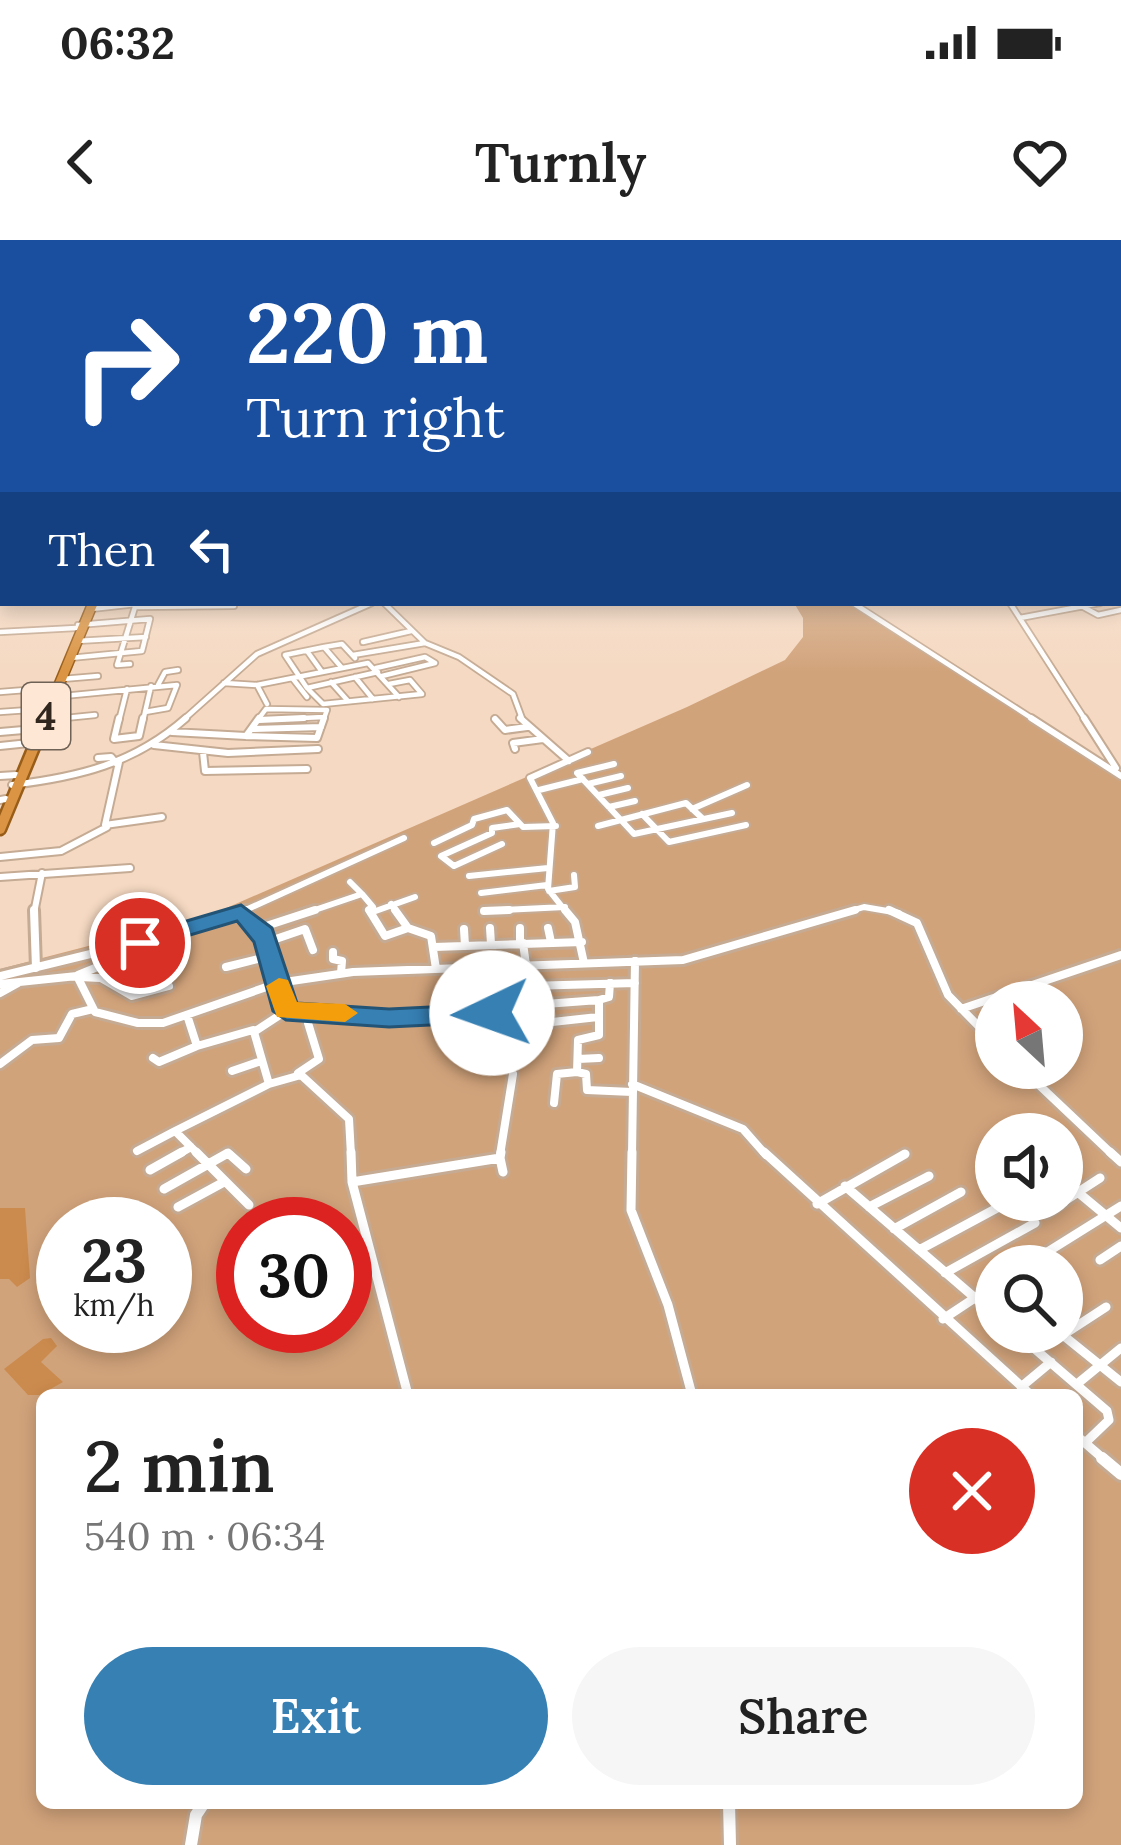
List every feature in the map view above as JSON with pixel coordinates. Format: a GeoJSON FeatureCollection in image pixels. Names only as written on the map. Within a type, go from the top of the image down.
{"type":"FeatureCollection","features":[{"type":"Feature","properties":{"kind":"highway","name":"4"},"geometry":{"type":"LineString","coordinates":[[7,795],[90,606]]}},
{"type":"Feature","properties":{"kind":"highway","name":"4"},"geometry":{"type":"LineString","coordinates":[[52,693],[78,630]]}},
{"type":"Feature","properties":{"kind":"highway","name":"4"},"geometry":{"type":"LineString","coordinates":[[0,829],[7,795],[40,721]]}},
{"type":"Feature","properties":{"kind":"street"},"geometry":{"type":"LineString","coordinates":[[130,664],[118,665],[136,606]]}},
{"type":"Feature","properties":{"kind":"street"},"geometry":{"type":"LineString","coordinates":[[0,776],[7,795],[119,762],[170,732],[272,646],[366,606]]}},
{"type":"Feature","properties":{"kind":"street"},"geometry":{"type":"LineString","coordinates":[[387,606],[425,643],[459,657],[513,694],[518,714],[569,761]]}},
{"type":"Feature","properties":{"kind":"street"},"geometry":{"type":"LineString","coordinates":[[858,606],[1120,775]]}},
{"type":"Feature","properties":{"kind":"street"},"geometry":{"type":"LineString","coordinates":[[1012,606],[1120,775]]}},
{"type":"Feature","properties":{"kind":"street"},"geometry":{"type":"LineString","coordinates":[[1081,606],[1099,615],[1121,610]]}},
{"type":"Feature","properties":{"kind":"street"},"geometry":{"type":"LineString","coordinates":[[1020,618],[1091,606]]}},
{"type":"Feature","properties":{"kind":"street"},"geometry":{"type":"LineString","coordinates":[[0,632],[78,630],[150,619],[142,651],[70,658]]}},
{"type":"Feature","properties":{"kind":"street"},"geometry":{"type":"LineString","coordinates":[[78,630],[146,637]]}},
{"type":"Feature","properties":{"kind":"street"},"geometry":{"type":"LineString","coordinates":[[363,642],[411,631]]}},
{"type":"Feature","properties":{"kind":"street"},"geometry":{"type":"LineString","coordinates":[[353,656],[425,643]]}},
{"type":"Feature","properties":{"kind":"street"},"geometry":{"type":"LineString","coordinates":[[307,697],[285,655],[342,644],[360,664],[379,672],[399,697]]}},
{"type":"Feature","properties":{"kind":"street"},"geometry":{"type":"LineString","coordinates":[[324,647],[342,668]]}},
{"type":"Feature","properties":{"kind":"street"},"geometry":{"type":"LineString","coordinates":[[307,651],[322,672]]}},
{"type":"Feature","properties":{"kind":"street"},"geometry":{"type":"LineString","coordinates":[[307,688],[436,663],[425,657],[379,672]]}},
{"type":"Feature","properties":{"kind":"street"},"geometry":{"type":"LineString","coordinates":[[223,683],[257,685],[360,664]]}},
{"type":"Feature","properties":{"kind":"street"},"geometry":{"type":"LineString","coordinates":[[127,689],[113,739],[138,737],[155,685],[165,672],[178,670]]}},
{"type":"Feature","properties":{"kind":"street"},"geometry":{"type":"LineString","coordinates":[[61,679],[98,676]]}},
{"type":"Feature","properties":{"kind":"street"},"geometry":{"type":"LineString","coordinates":[[355,677],[373,699]]}},
{"type":"Feature","properties":{"kind":"street"},"geometry":{"type":"LineString","coordinates":[[296,678],[320,704],[422,694],[410,680],[388,684]]}},
{"type":"Feature","properties":{"kind":"street"},"geometry":{"type":"LineString","coordinates":[[331,682],[348,701]]}},
{"type":"Feature","properties":{"kind":"street"},"geometry":{"type":"LineString","coordinates":[[257,685],[267,704]]}},
{"type":"Feature","properties":{"kind":"street"},"geometry":{"type":"LineString","coordinates":[[0,692],[177,686],[171,705],[145,712]]}},
{"type":"Feature","properties":{"kind":"street"},"geometry":{"type":"LineString","coordinates":[[170,732],[249,733],[321,727],[325,708],[267,709],[249,733]]}},
{"type":"Feature","properties":{"kind":"street"},"geometry":{"type":"LineString","coordinates":[[0,712],[40,721]]}},
{"type":"Feature","properties":{"kind":"street"},"geometry":{"type":"LineString","coordinates":[[13,727],[94,715]]}},
{"type":"Feature","properties":{"kind":"street"},"geometry":{"type":"LineString","coordinates":[[495,718],[506,730],[529,727]]}},
{"type":"Feature","properties":{"kind":"street"},"geometry":{"type":"LineString","coordinates":[[0,732],[40,721]]}},
{"type":"Feature","properties":{"kind":"street"},"geometry":{"type":"LineString","coordinates":[[515,749],[513,743],[544,739]]}},
{"type":"Feature","properties":{"kind":"street"},"geometry":{"type":"LineString","coordinates":[[107,827],[104,820],[127,742]]}},
{"type":"Feature","properties":{"kind":"street"},"geometry":{"type":"LineString","coordinates":[[0,746],[29,743]]}},
{"type":"Feature","properties":{"kind":"street"},"geometry":{"type":"LineString","coordinates":[[152,745],[203,752],[318,749]]}},
{"type":"Feature","properties":{"kind":"street"},"geometry":{"type":"LineString","coordinates":[[203,752],[204,771],[307,769]]}},
{"type":"Feature","properties":{"kind":"street"},"geometry":{"type":"LineString","coordinates":[[584,963],[582,942],[565,907],[548,888],[556,826],[530,778],[588,752]]}},
{"type":"Feature","properties":{"kind":"street"},"geometry":{"type":"LineString","coordinates":[[238,771],[247,753]]}},
{"type":"Feature","properties":{"kind":"street"},"geometry":{"type":"LineString","coordinates":[[98,758],[119,762]]}},
{"type":"Feature","properties":{"kind":"street"},"geometry":{"type":"LineString","coordinates":[[614,764],[577,773],[634,834],[732,813]]}},
{"type":"Feature","properties":{"kind":"street"},"geometry":{"type":"LineString","coordinates":[[539,790],[621,776]]}},
{"type":"Feature","properties":{"kind":"street"},"geometry":{"type":"LineString","coordinates":[[692,808],[747,785]]}},
{"type":"Feature","properties":{"kind":"street"},"geometry":{"type":"LineString","coordinates":[[598,795],[628,788]]}},
{"type":"Feature","properties":{"kind":"street"},"geometry":{"type":"LineString","coordinates":[[610,807],[635,801]]}},
{"type":"Feature","properties":{"kind":"street"},"geometry":{"type":"LineString","coordinates":[[598,826],[686,803],[703,819]]}},
{"type":"Feature","properties":{"kind":"street"},"geometry":{"type":"LineString","coordinates":[[664,808],[681,824]]}},
{"type":"Feature","properties":{"kind":"street"},"geometry":{"type":"LineString","coordinates":[[434,843],[474,819],[507,810],[520,824]]}},
{"type":"Feature","properties":{"kind":"street"},"geometry":{"type":"LineString","coordinates":[[642,814],[669,842],[746,825]]}},
{"type":"Feature","properties":{"kind":"street"},"geometry":{"type":"LineString","coordinates":[[0,857],[61,851],[107,827],[162,817]]}},
{"type":"Feature","properties":{"kind":"street"},"geometry":{"type":"LineString","coordinates":[[502,844],[454,866],[441,856],[492,833],[492,827],[556,826]]}},
{"type":"Feature","properties":{"kind":"street"},"geometry":{"type":"LineString","coordinates":[[733,829],[744,840]]}},
{"type":"Feature","properties":{"kind":"street"},"geometry":{"type":"LineString","coordinates":[[710,833],[719,843]]}},
{"type":"Feature","properties":{"kind":"street"},"geometry":{"type":"LineString","coordinates":[[0,983],[36,968],[241,912],[404,838]]}},
{"type":"Feature","properties":{"kind":"street"},"geometry":{"type":"LineString","coordinates":[[0,877],[130,868]]}},
{"type":"Feature","properties":{"kind":"street"},"geometry":{"type":"LineString","coordinates":[[469,876],[548,868]]}},
{"type":"Feature","properties":{"kind":"street"},"geometry":{"type":"LineString","coordinates":[[36,968],[33,914],[42,874]]}},
{"type":"Feature","properties":{"kind":"street"},"geometry":{"type":"LineString","coordinates":[[481,892],[575,887],[574,874]]}},
{"type":"Feature","properties":{"kind":"street"},"geometry":{"type":"LineString","coordinates":[[350,882],[373,908]]}},
{"type":"Feature","properties":{"kind":"street"},"geometry":{"type":"LineString","coordinates":[[260,928],[362,894]]}},
{"type":"Feature","properties":{"kind":"street"},"geometry":{"type":"LineString","coordinates":[[415,897],[368,910],[384,936],[408,928],[427,932],[436,969]]}},
{"type":"Feature","properties":{"kind":"street"},"geometry":{"type":"LineString","coordinates":[[391,904],[408,928]]}},
{"type":"Feature","properties":{"kind":"street"},"geometry":{"type":"LineString","coordinates":[[484,911],[565,907]]}},
{"type":"Feature","properties":{"kind":"street"},"geometry":{"type":"LineString","coordinates":[[0,1064],[36,1038],[59,1038],[72,1014],[93,1009],[142,1023],[187,1015],[278,983],[341,973],[683,960],[864,907],[893,907],[928,939],[941,979],[959,1010],[975,1025]]}},
{"type":"Feature","properties":{"kind":"street"},"geometry":{"type":"LineString","coordinates":[[241,912],[260,928],[267,942],[286,1011]]}},
{"type":"Feature","properties":{"kind":"street"},"geometry":{"type":"LineString","coordinates":[[464,928],[465,946]]}},
{"type":"Feature","properties":{"kind":"street"},"geometry":{"type":"LineString","coordinates":[[490,928],[491,944]]}},
{"type":"Feature","properties":{"kind":"street"},"geometry":{"type":"LineString","coordinates":[[520,928],[532,1021],[537,1025],[598,1017]]}},
{"type":"Feature","properties":{"kind":"street"},"geometry":{"type":"LineString","coordinates":[[548,928],[550,943]]}},
{"type":"Feature","properties":{"kind":"street"},"geometry":{"type":"LineString","coordinates":[[267,942],[305,929],[314,950]]}},
{"type":"Feature","properties":{"kind":"street"},"geometry":{"type":"LineString","coordinates":[[434,947],[582,942]]}},
{"type":"Feature","properties":{"kind":"street"},"geometry":{"type":"LineString","coordinates":[[333,952],[333,959],[343,961],[341,973]]}},
{"type":"Feature","properties":{"kind":"street"},"geometry":{"type":"LineString","coordinates":[[959,1010],[1121,955]]}},
{"type":"Feature","properties":{"kind":"street"},"geometry":{"type":"LineString","coordinates":[[226,967],[270,956]]}},
{"type":"Feature","properties":{"kind":"street"},"geometry":{"type":"LineString","coordinates":[[78,976],[112,962]]}},
{"type":"Feature","properties":{"kind":"street"},"geometry":{"type":"LineString","coordinates":[[635,962],[633,1222],[658,1275],[691,1389]]}},
{"type":"Feature","properties":{"kind":"street"},"geometry":{"type":"LineString","coordinates":[[0,983],[64,974],[101,978],[132,996],[169,986]]}},
{"type":"Feature","properties":{"kind":"street"},"geometry":{"type":"LineString","coordinates":[[0,983],[64,974]]}},
{"type":"Feature","properties":{"kind":"street"},"geometry":{"type":"LineString","coordinates":[[78,976],[93,1009]]}},
{"type":"Feature","properties":{"kind":"street"},"geometry":{"type":"LineString","coordinates":[[527,986],[635,982]]}},
{"type":"Feature","properties":{"kind":"street"},"geometry":{"type":"LineString","coordinates":[[532,1005],[599,1000],[609,997],[610,983]]}},
{"type":"Feature","properties":{"kind":"street"},"geometry":{"type":"LineString","coordinates":[[577,1072],[578,1039],[599,1036],[599,1000]]}},
{"type":"Feature","properties":{"kind":"street"},"geometry":{"type":"LineString","coordinates":[[153,1058],[159,1062],[254,1030],[286,1011],[389,1018],[511,1012]]}},
{"type":"Feature","properties":{"kind":"street"},"geometry":{"type":"LineString","coordinates":[[487,1048],[489,1011]]}},
{"type":"Feature","properties":{"kind":"street"},"geometry":{"type":"LineString","coordinates":[[187,1015],[196,1046]]}},
{"type":"Feature","properties":{"kind":"street"},"geometry":{"type":"LineString","coordinates":[[137,1151],[319,1059],[308,1024]]}},
{"type":"Feature","properties":{"kind":"street"},"geometry":{"type":"LineString","coordinates":[[254,1030],[269,1084]]}},
{"type":"Feature","properties":{"kind":"street"},"geometry":{"type":"LineString","coordinates":[[578,1059],[598,1058]]}},
{"type":"Feature","properties":{"kind":"street"},"geometry":{"type":"LineString","coordinates":[[232,1071],[261,1061]]}},
{"type":"Feature","properties":{"kind":"street"},"geometry":{"type":"LineString","coordinates":[[554,1103],[557,1073],[577,1072],[586,1074],[587,1094],[632,1088],[742,1129],[1024,1389]]}},
{"type":"Feature","properties":{"kind":"street"},"geometry":{"type":"LineString","coordinates":[[297,1074],[349,1119],[352,1182],[406,1389]]}},
{"type":"Feature","properties":{"kind":"street"},"geometry":{"type":"LineString","coordinates":[[503,1172],[500,1158],[513,1074]]}},
{"type":"Feature","properties":{"kind":"street"},"geometry":{"type":"LineString","coordinates":[[1043,1089],[1121,1162]]}},
{"type":"Feature","properties":{"kind":"street"},"geometry":{"type":"LineString","coordinates":[[175,1131],[240,1197]]}},
{"type":"Feature","properties":{"kind":"street"},"geometry":{"type":"LineString","coordinates":[[150,1169],[191,1148]]}},
{"type":"Feature","properties":{"kind":"street"},"geometry":{"type":"LineString","coordinates":[[164,1189],[229,1153],[246,1169]]}},
{"type":"Feature","properties":{"kind":"street"},"geometry":{"type":"LineString","coordinates":[[818,1204],[905,1154]]}},
{"type":"Feature","properties":{"kind":"street"},"geometry":{"type":"LineString","coordinates":[[352,1182],[500,1158]]}},
{"type":"Feature","properties":{"kind":"street"},"geometry":{"type":"LineString","coordinates":[[869,1208],[929,1176]]}},
{"type":"Feature","properties":{"kind":"street"},"geometry":{"type":"LineString","coordinates":[[1083,1189],[1100,1178]]}},
{"type":"Feature","properties":{"kind":"street"},"geometry":{"type":"LineString","coordinates":[[192,1199],[224,1182]]}},
{"type":"Feature","properties":{"kind":"street"},"geometry":{"type":"LineString","coordinates":[[845,1186],[974,1297],[944,1319]]}},
{"type":"Feature","properties":{"kind":"street"},"geometry":{"type":"LineString","coordinates":[[894,1228],[961,1192]]}},
{"type":"Feature","properties":{"kind":"street"},"geometry":{"type":"LineString","coordinates":[[1083,1196],[1121,1228]]}},
{"type":"Feature","properties":{"kind":"street"},"geometry":{"type":"LineString","coordinates":[[1058,1245],[1121,1206]]}},
{"type":"Feature","properties":{"kind":"street"},"geometry":{"type":"LineString","coordinates":[[919,1250],[975,1220]]}},
{"type":"Feature","properties":{"kind":"street"},"geometry":{"type":"LineString","coordinates":[[946,1273],[1035,1223]]}},
{"type":"Feature","properties":{"kind":"street"},"geometry":{"type":"LineString","coordinates":[[1100,1260],[1121,1246]]}},
{"type":"Feature","properties":{"kind":"street"},"geometry":{"type":"LineString","coordinates":[[1083,1321],[1106,1307]]}},
{"type":"Feature","properties":{"kind":"street"},"geometry":{"type":"LineString","coordinates":[[1076,1384],[1121,1348]]}},
{"type":"Feature","properties":{"kind":"street"},"geometry":{"type":"LineString","coordinates":[[1083,1351],[1121,1382]]}},
{"type":"Feature","properties":{"kind":"street"},"geometry":{"type":"LineString","coordinates":[[1040,1353],[1081,1389]]}},
{"type":"Feature","properties":{"kind":"street"},"geometry":{"type":"LineString","coordinates":[[1028,1389],[1051,1362]]}},
{"type":"Feature","properties":{"kind":"street"},"geometry":{"type":"LineString","coordinates":[[1083,1391],[1110,1416],[1083,1437]]}},
{"type":"Feature","properties":{"kind":"street"},"geometry":{"type":"LineString","coordinates":[[1083,1441],[1121,1474]]}},
{"type":"Feature","properties":{"kind":"street"},"geometry":{"type":"LineString","coordinates":[[191,1845],[200,1809]]}},
{"type":"Feature","properties":{"kind":"street"},"geometry":{"type":"LineString","coordinates":[[729,1809],[730,1845]]}},
{"type":"Feature","properties":{"kind":"shaded area"},"geometry":{"type":"Polygon","coordinates":[[[796,606],[855,606],[1121,778],[1121,1845],[0,1845],[0,969],[215,913],[785,660],[803,637],[803,618],[796,606]]]}},
{"type":"Feature","properties":{"kind":"shaded area"},"geometry":{"type":"Polygon","coordinates":[[[0,1208],[25,1208],[30,1278],[17,1287],[9,1279],[0,1279],[0,1208]]]}},
{"type":"Feature","properties":{"kind":"shaded area"},"geometry":{"type":"Polygon","coordinates":[[[36,1344],[36,1353],[50,1353],[41,1362],[63,1382],[28,1395],[4,1369],[36,1344]]]}},
{"type":"Feature","properties":{"kind":"slow traffic"},"geometry":{"type":"LineString","coordinates":[[279,986],[286,1011],[345,1013]]}},
{"type":"Feature","properties":{"kind":"route"},"geometry":{"type":"LineString","coordinates":[[140,943],[241,912],[254,921],[267,942],[286,1011],[389,1018],[492,1013]]}}]}
